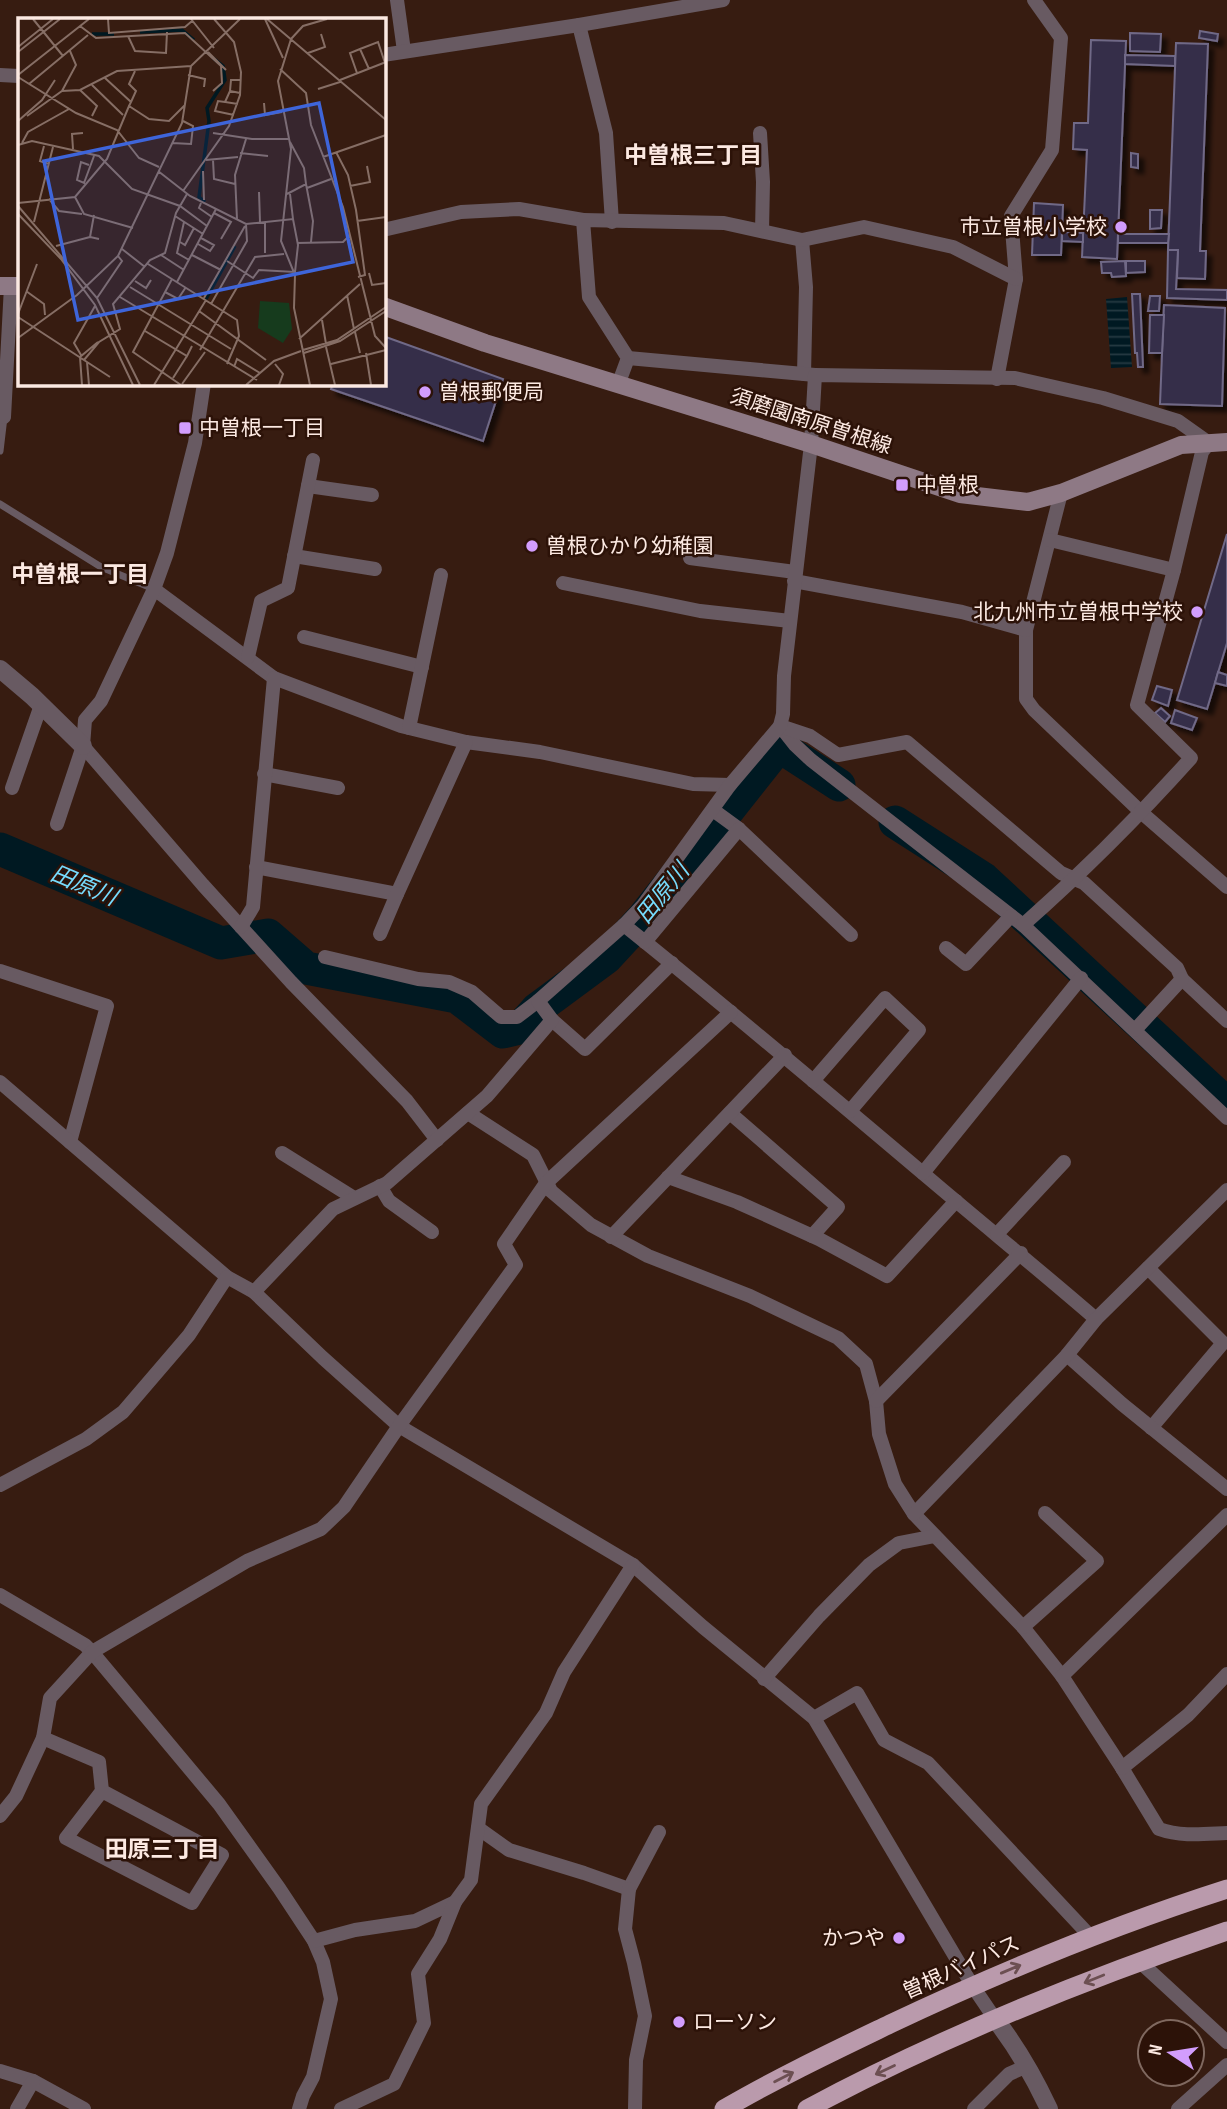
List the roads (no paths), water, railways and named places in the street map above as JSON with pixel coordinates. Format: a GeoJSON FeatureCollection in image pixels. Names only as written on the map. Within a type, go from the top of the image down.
{"type":"FeatureCollection","features":[{"type":"Feature","properties":{"kind":"highway","name":"曽根バイパス"},"geometry":{"type":"LineString","coordinates":[[724,2109],[853,2041],[972,1985],[1090,1936],[1227,1889]]}},
{"type":"Feature","properties":{"kind":"highway"},"geometry":{"type":"LineString","coordinates":[[807,2109],[851,2085],[995,2019],[1139,1961],[1227,1931]]}},
{"type":"Feature","properties":{"kind":"main road","name":"須磨園南原曽根線"},"geometry":{"type":"LineString","coordinates":[[385,307],[485,343],[811,444],[960,494],[1028,502],[1061,492],[1181,444],[1218,443]]}},
{"type":"Feature","properties":{"kind":"street"},"geometry":{"type":"LineString","coordinates":[[397,0],[404,51]]}},
{"type":"Feature","properties":{"kind":"street"},"geometry":{"type":"LineString","coordinates":[[385,55],[723,0]]}},
{"type":"Feature","properties":{"kind":"street"},"geometry":{"type":"LineString","coordinates":[[998,379],[1016,279],[1011,216],[1052,150],[1061,38],[1034,0]]}},
{"type":"Feature","properties":{"kind":"street"},"geometry":{"type":"LineString","coordinates":[[579,25],[606,133],[612,222]]}},
{"type":"Feature","properties":{"kind":"street"},"geometry":{"type":"LineString","coordinates":[[0,75],[18,76]]}},
{"type":"Feature","properties":{"kind":"street"},"geometry":{"type":"LineString","coordinates":[[760,133],[762,231]]}},
{"type":"Feature","properties":{"kind":"street"},"geometry":{"type":"LineString","coordinates":[[385,230],[461,212],[519,209],[612,222],[724,223],[802,240],[864,228],[953,247],[1016,279]]}},
{"type":"Feature","properties":{"kind":"street"},"geometry":{"type":"LineString","coordinates":[[583,220],[589,297],[628,358]]}},
{"type":"Feature","properties":{"kind":"street"},"geometry":{"type":"LineString","coordinates":[[325,957],[418,979],[449,982],[472,992],[501,1017],[517,1017],[624,925],[643,905],[730,785],[780,726],[811,444],[802,240]]}},
{"type":"Feature","properties":{"kind":"street"},"geometry":{"type":"LineString","coordinates":[[2,417],[10,286]]}},
{"type":"Feature","properties":{"kind":"street"},"geometry":{"type":"LineString","coordinates":[[628,358],[809,374],[1015,378],[1103,398],[1178,421],[1218,443]]}},
{"type":"Feature","properties":{"kind":"street"},"geometry":{"type":"LineString","coordinates":[[618,385],[628,358]]}},
{"type":"Feature","properties":{"kind":"street"},"geometry":{"type":"LineString","coordinates":[[58,824],[83,746],[85,720],[101,701],[154,589],[167,553],[195,443],[204,385]]}},
{"type":"Feature","properties":{"kind":"street"},"geometry":{"type":"LineString","coordinates":[[1023,925],[1075,879],[1142,813],[1191,758],[1137,705],[1174,570],[1202,452],[1218,443]]}},
{"type":"Feature","properties":{"kind":"street"},"geometry":{"type":"LineString","coordinates":[[248,657],[261,601],[288,588],[313,460]]}},
{"type":"Feature","properties":{"kind":"street"},"geometry":{"type":"LineString","coordinates":[[308,486],[372,495]]}},
{"type":"Feature","properties":{"kind":"street"},"geometry":{"type":"LineString","coordinates":[[1061,492],[1051,540],[1026,630],[1026,699],[1034,710],[1142,813],[1227,887]]}},
{"type":"Feature","properties":{"kind":"street"},"geometry":{"type":"LineString","coordinates":[[1051,540],[1174,570]]}},
{"type":"Feature","properties":{"kind":"street"},"geometry":{"type":"LineString","coordinates":[[294,556],[375,569]]}},
{"type":"Feature","properties":{"kind":"street"},"geometry":{"type":"LineString","coordinates":[[691,558],[795,576],[961,612],[1026,630]]}},
{"type":"Feature","properties":{"kind":"street"},"geometry":{"type":"LineString","coordinates":[[410,728],[441,575]]}},
{"type":"Feature","properties":{"kind":"street"},"geometry":{"type":"LineString","coordinates":[[563,583],[700,611],[790,621]]}},
{"type":"Feature","properties":{"kind":"street"},"geometry":{"type":"LineString","coordinates":[[154,589],[274,678],[410,728],[466,742],[540,752],[693,784],[730,785]]}},
{"type":"Feature","properties":{"kind":"street"},"geometry":{"type":"LineString","coordinates":[[304,637],[422,667]]}},
{"type":"Feature","properties":{"kind":"street"},"geometry":{"type":"LineString","coordinates":[[0,669],[83,746],[290,982],[407,1101],[438,1140]]}},
{"type":"Feature","properties":{"kind":"street"},"geometry":{"type":"LineString","coordinates":[[241,927],[253,907],[274,678]]}},
{"type":"Feature","properties":{"kind":"street"},"geometry":{"type":"LineString","coordinates":[[12,788],[41,705]]}},
{"type":"Feature","properties":{"kind":"street"},"geometry":{"type":"LineString","coordinates":[[780,726],[810,736],[838,755],[908,742],[1061,873],[1084,883],[1177,968],[1182,979],[1227,1021]]}},
{"type":"Feature","properties":{"kind":"street"},"geometry":{"type":"LineString","coordinates":[[780,726],[811,760],[1023,925],[1227,1118]]}},
{"type":"Feature","properties":{"kind":"street"},"geometry":{"type":"LineString","coordinates":[[380,934],[466,742]]}},
{"type":"Feature","properties":{"kind":"street"},"geometry":{"type":"LineString","coordinates":[[264,774],[338,788]]}},
{"type":"Feature","properties":{"kind":"street"},"geometry":{"type":"LineString","coordinates":[[713,810],[739,829],[850,935]]}},
{"type":"Feature","properties":{"kind":"street"},"geometry":{"type":"LineString","coordinates":[[645,942],[739,829]]}},
{"type":"Feature","properties":{"kind":"street"},"geometry":{"type":"LineString","coordinates":[[256,867],[397,894]]}},
{"type":"Feature","properties":{"kind":"street"},"geometry":{"type":"LineString","coordinates":[[946,948],[965,964],[1011,916]]}},
{"type":"Feature","properties":{"kind":"street"},"geometry":{"type":"LineString","coordinates":[[624,925],[785,1055],[956,1202],[1021,1253],[1096,1320]]}},
{"type":"Feature","properties":{"kind":"street"},"geometry":{"type":"LineString","coordinates":[[538,1001],[552,1020],[585,1049],[672,963]]}},
{"type":"Feature","properties":{"kind":"street"},"geometry":{"type":"LineString","coordinates":[[0,971],[107,1006],[70,1142]]}},
{"type":"Feature","properties":{"kind":"street"},"geometry":{"type":"LineString","coordinates":[[923,1173],[1081,978]]}},
{"type":"Feature","properties":{"kind":"street"},"geometry":{"type":"LineString","coordinates":[[1135,1030],[1182,979]]}},
{"type":"Feature","properties":{"kind":"street"},"geometry":{"type":"LineString","coordinates":[[813,1080],[885,998],[919,1030],[850,1111]]}},
{"type":"Feature","properties":{"kind":"street"},"geometry":{"type":"LineString","coordinates":[[0,1816],[16,1796],[43,1738],[50,1698],[92,1652],[247,1561],[321,1529],[344,1507],[516,1265],[504,1244],[546,1183],[731,1012]]}},
{"type":"Feature","properties":{"kind":"street"},"geometry":{"type":"LineString","coordinates":[[254,1292],[333,1209],[387,1183],[488,1096],[552,1020]]}},
{"type":"Feature","properties":{"kind":"street"},"geometry":{"type":"LineString","coordinates":[[611,1237],[785,1055]]}},
{"type":"Feature","properties":{"kind":"street"},"geometry":{"type":"LineString","coordinates":[[0,1082],[227,1277],[254,1292],[399,1426],[633,1565],[764,1679],[814,1718],[972,1985],[1016,2046],[1049,2109]]}},
{"type":"Feature","properties":{"kind":"street"},"geometry":{"type":"LineString","coordinates":[[468,1113],[533,1155],[551,1191],[590,1225],[648,1256],[750,1296],[838,1338],[866,1364],[876,1401],[879,1434],[895,1485],[914,1514],[1023,1627],[1062,1676],[1159,1829],[1190,1834],[1227,1833]]}},
{"type":"Feature","properties":{"kind":"street"},"geometry":{"type":"LineString","coordinates":[[730,1113],[838,1207],[812,1236]]}},
{"type":"Feature","properties":{"kind":"street"},"geometry":{"type":"LineString","coordinates":[[282,1153],[354,1198]]}},
{"type":"Feature","properties":{"kind":"street"},"geometry":{"type":"LineString","coordinates":[[996,1234],[1064,1162]]}},
{"type":"Feature","properties":{"kind":"street"},"geometry":{"type":"LineString","coordinates":[[668,1177],[737,1202],[812,1236],[887,1276],[956,1202]]}},
{"type":"Feature","properties":{"kind":"street"},"geometry":{"type":"LineString","coordinates":[[380,1186],[389,1201],[432,1232]]}},
{"type":"Feature","properties":{"kind":"street"},"geometry":{"type":"LineString","coordinates":[[914,1514],[1067,1354],[1096,1320],[1227,1190]]}},
{"type":"Feature","properties":{"kind":"street"},"geometry":{"type":"LineString","coordinates":[[876,1401],[1021,1253]]}},
{"type":"Feature","properties":{"kind":"street"},"geometry":{"type":"LineString","coordinates":[[1148,1268],[1223,1343],[1150,1428]]}},
{"type":"Feature","properties":{"kind":"street"},"geometry":{"type":"LineString","coordinates":[[0,1485],[86,1439],[123,1412],[189,1335],[227,1277]]}},
{"type":"Feature","properties":{"kind":"street"},"geometry":{"type":"LineString","coordinates":[[1067,1354],[1150,1428],[1227,1489]]}},
{"type":"Feature","properties":{"kind":"street"},"geometry":{"type":"LineString","coordinates":[[1023,1627],[1097,1561],[1045,1513]]}},
{"type":"Feature","properties":{"kind":"street"},"geometry":{"type":"LineString","coordinates":[[1062,1676],[1227,1515]]}},
{"type":"Feature","properties":{"kind":"street"},"geometry":{"type":"LineString","coordinates":[[764,1679],[819,1616],[869,1565],[898,1543],[934,1536]]}},
{"type":"Feature","properties":{"kind":"street"},"geometry":{"type":"LineString","coordinates":[[341,2109],[394,2084],[424,2023],[418,1974],[440,1939],[455,1902],[471,1880],[481,1804],[546,1713],[564,1672],[633,1565]]}},
{"type":"Feature","properties":{"kind":"street"},"geometry":{"type":"LineString","coordinates":[[0,1595],[85,1645],[92,1652],[219,1804],[314,1941],[323,1962],[331,1999],[313,2077],[299,2109]]}},
{"type":"Feature","properties":{"kind":"street"},"geometry":{"type":"LineString","coordinates":[[1122,1768],[1188,1715],[1227,1674]]}},
{"type":"Feature","properties":{"kind":"street"},"geometry":{"type":"LineString","coordinates":[[814,1718],[857,1693],[884,1740],[928,1763],[1090,1936]]}},
{"type":"Feature","properties":{"kind":"street"},"geometry":{"type":"LineString","coordinates":[[43,1738],[99,1762],[102,1791],[66,1839],[192,1903],[222,1855],[102,1791]]}},
{"type":"Feature","properties":{"kind":"street"},"geometry":{"type":"LineString","coordinates":[[478,1828],[509,1850],[584,1872],[629,1889]]}},
{"type":"Feature","properties":{"kind":"street"},"geometry":{"type":"LineString","coordinates":[[635,2109],[636,2060],[645,2016],[625,1929],[629,1889],[659,1832]]}},
{"type":"Feature","properties":{"kind":"street"},"geometry":{"type":"LineString","coordinates":[[314,1941],[355,1930],[415,1921],[455,1902]]}},
{"type":"Feature","properties":{"kind":"street"},"geometry":{"type":"LineString","coordinates":[[1139,1961],[1227,2042]]}},
{"type":"Feature","properties":{"kind":"street"},"geometry":{"type":"LineString","coordinates":[[1178,2109],[1227,2065]]}},
{"type":"Feature","properties":{"kind":"street"},"geometry":{"type":"LineString","coordinates":[[974,2109],[1009,2074],[1027,2066]]}},
{"type":"Feature","properties":{"kind":"street"},"geometry":{"type":"LineString","coordinates":[[0,2071],[33,2081],[84,2109]]}},
{"type":"Feature","properties":{"kind":"street"},"geometry":{"type":"LineString","coordinates":[[17,2109],[33,2081]]}},
{"type":"Feature","properties":{"kind":"lane"},"geometry":{"type":"LineString","coordinates":[[0,451],[2,417]]}},
{"type":"Feature","properties":{"kind":"lane"},"geometry":{"type":"LineString","coordinates":[[0,504],[101,567],[154,589]]}},
{"type":"Feature","properties":{"kind":"water"},"geometry":{"type":"Polygon","coordinates":[[[1127,297],[1132,367],[1111,368],[1106,299],[1127,297]]]}},
{"type":"Feature","properties":{"kind":"waterway","name":"田原川"},"geometry":{"type":"LineString","coordinates":[[0,849],[221,943],[268,935],[306,968],[457,997],[503,1032],[520,1028],[537,1009],[606,958],[642,919],[779,746],[839,785]]}},
{"type":"Feature","properties":{"kind":"waterway","name":"田原川"},"geometry":{"type":"LineString","coordinates":[[895,822],[984,879],[1227,1104]]}},
{"type":"Feature","properties":{"kind":"place","name":"市立曽根小学校"},"geometry":{"type":"Point","coordinates":[1121,227]}},
{"type":"Feature","properties":{"kind":"place","name":"曽根郵便局"},"geometry":{"type":"Point","coordinates":[425,392]}},
{"type":"Feature","properties":{"kind":"place","name":"中曽根一丁目"},"geometry":{"type":"Point","coordinates":[185,428]}},
{"type":"Feature","properties":{"kind":"place","name":"中曽根"},"geometry":{"type":"Point","coordinates":[902,485]}},
{"type":"Feature","properties":{"kind":"place","name":"曽根ひかり幼稚園"},"geometry":{"type":"Point","coordinates":[532,546]}},
{"type":"Feature","properties":{"kind":"place","name":"北九州市立曽根中学校"},"geometry":{"type":"Point","coordinates":[1197,612]}},
{"type":"Feature","properties":{"kind":"place","name":"かつや"},"geometry":{"type":"Point","coordinates":[899,1938]}},
{"type":"Feature","properties":{"kind":"place","name":"ローソン"},"geometry":{"type":"Point","coordinates":[679,2022]}},
{"type":"Feature","properties":{"kind":"district","name":"中曽根三丁目"},"geometry":{"type":"Point","coordinates":[693,155]}},
{"type":"Feature","properties":{"kind":"district","name":"中曽根一丁目"},"geometry":{"type":"Point","coordinates":[80,574]}},
{"type":"Feature","properties":{"kind":"district","name":"田原三丁目"},"geometry":{"type":"Point","coordinates":[162,1849]}}]}
